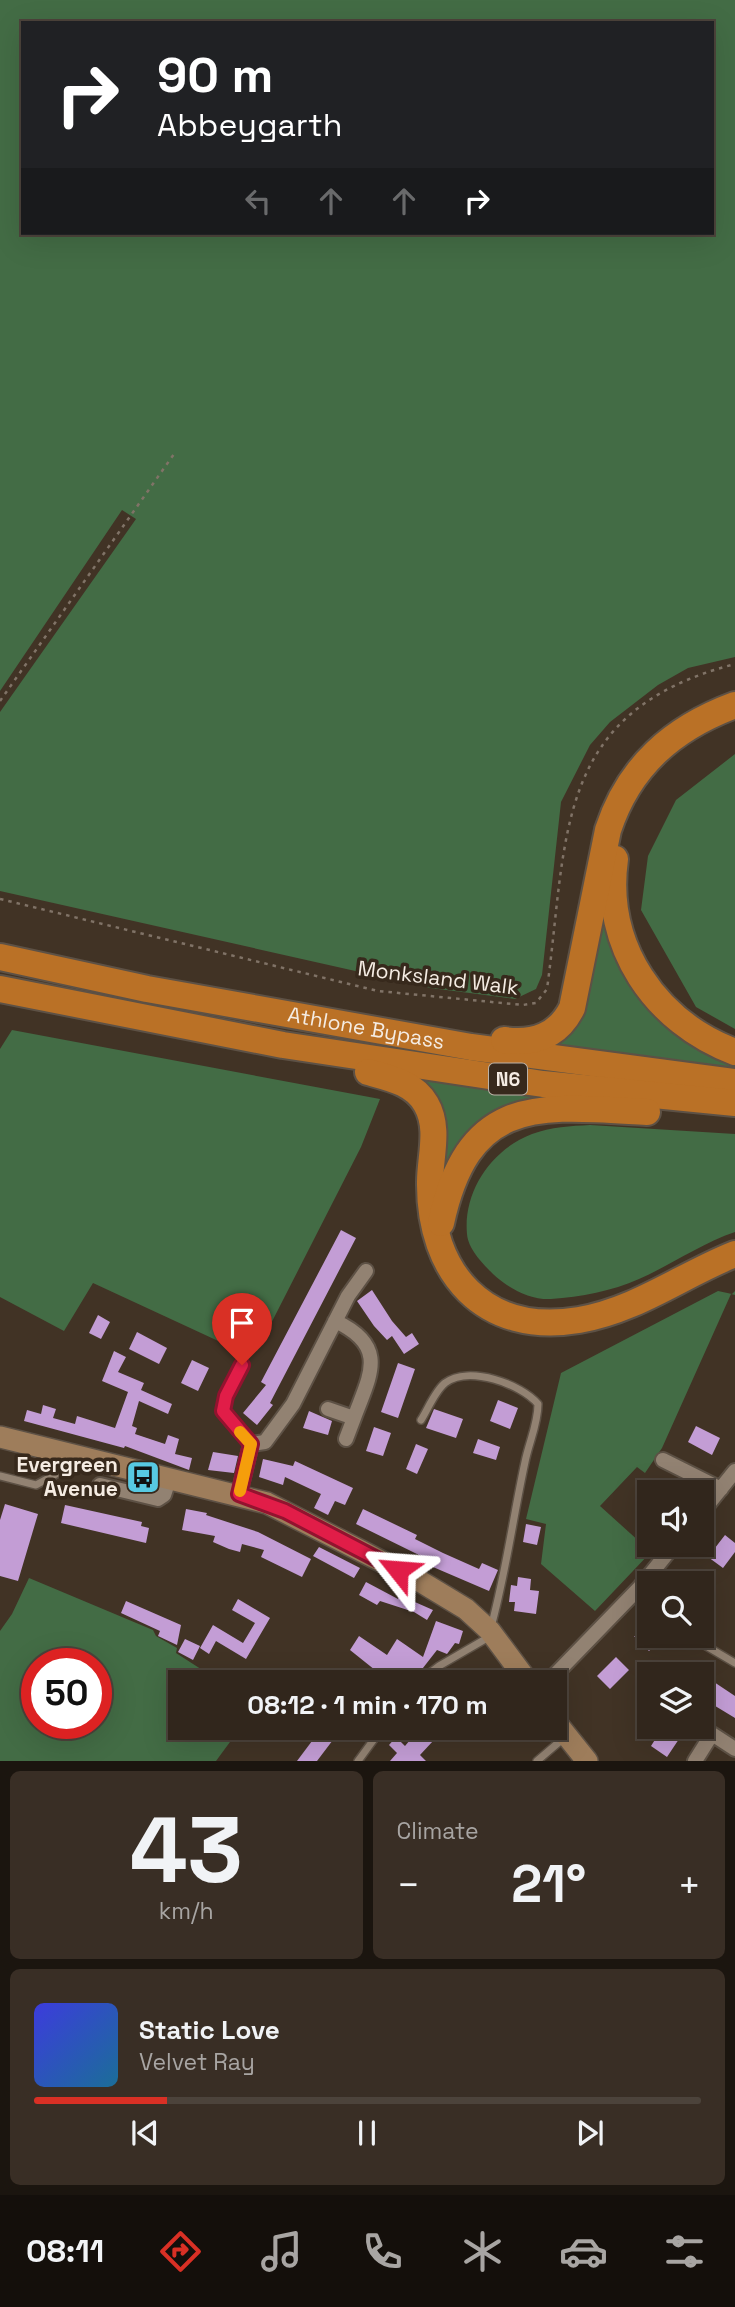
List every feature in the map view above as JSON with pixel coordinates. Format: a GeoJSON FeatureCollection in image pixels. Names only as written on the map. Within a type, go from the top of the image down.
{"type":"FeatureCollection","features":[{"type":"Feature","properties":{"kind":"highway"},"geometry":{"type":"LineString","coordinates":[[419,1038],[463,1035],[516,1042],[539,1039],[564,1024],[578,989],[608,830],[625,789],[659,747],[687,726],[735,705]]}},
{"type":"Feature","properties":{"kind":"highway"},"geometry":{"type":"LineString","coordinates":[[735,720],[694,738],[675,750],[656,769],[639,792],[626,819],[617,845],[613,870],[614,903],[620,930],[627,955],[643,983],[667,1012],[691,1031],[735,1052]]}},
{"type":"Feature","properties":{"kind":"highway","name":"Athlone Bypass"},"geometry":{"type":"LineString","coordinates":[[0,957],[147,989],[419,1038],[735,1082]]}},
{"type":"Feature","properties":{"kind":"highway","name":"Athlone Bypass"},"geometry":{"type":"LineString","coordinates":[[0,989],[283,1045],[543,1084],[735,1103]]}},
{"type":"Feature","properties":{"kind":"highway"},"geometry":{"type":"LineString","coordinates":[[283,1045],[387,1077],[409,1085],[420,1094],[428,1107],[434,1132],[430,1184],[438,1242],[455,1278],[485,1305],[531,1322],[553,1323],[614,1311],[653,1296],[735,1254]]}},
{"type":"Feature","properties":{"kind":"highway"},"geometry":{"type":"LineString","coordinates":[[438,1242],[447,1196],[460,1163],[491,1130],[530,1110],[554,1107],[678,1114],[735,1110]]}},
{"type":"Feature","properties":{"kind":"main road"},"geometry":{"type":"LineString","coordinates":[[0,1437],[239,1494],[285,1511],[418,1580],[466,1609],[492,1633],[519,1670]]}},
{"type":"Feature","properties":{"kind":"main road"},"geometry":{"type":"LineString","coordinates":[[567,1737],[587,1761]]}},
{"type":"Feature","properties":{"kind":"street"},"geometry":{"type":"LineString","coordinates":[[239,1494],[251,1444],[268,1439],[284,1420],[335,1321],[366,1271]]}},
{"type":"Feature","properties":{"kind":"street"},"geometry":{"type":"LineString","coordinates":[[335,1321],[353,1331],[372,1356],[372,1372],[346,1439]]}},
{"type":"Feature","properties":{"kind":"street"},"geometry":{"type":"LineString","coordinates":[[328,1409],[354,1418]]}},
{"type":"Feature","properties":{"kind":"street"},"geometry":{"type":"LineString","coordinates":[[663,1460],[721,1489]]}},
{"type":"Feature","properties":{"kind":"street"},"geometry":{"type":"LineString","coordinates":[[714,1497],[735,1471]]}},
{"type":"Feature","properties":{"kind":"street"},"geometry":{"type":"LineString","coordinates":[[100,1485],[158,1499],[164,1495],[170,1477]]}},
{"type":"Feature","properties":{"kind":"street"},"geometry":{"type":"LineString","coordinates":[[560,1670],[640,1587],[664,1557]]}},
{"type":"Feature","properties":{"kind":"street"},"geometry":{"type":"LineString","coordinates":[[714,1734],[735,1748]]}},
{"type":"Feature","properties":{"kind":"street"},"geometry":{"type":"LineString","coordinates":[[695,1761],[704,1739]]}},
{"type":"Feature","properties":{"kind":"lane"},"geometry":{"type":"LineString","coordinates":[[242,1365],[226,1396],[223,1411],[251,1444]]}},
{"type":"Feature","properties":{"kind":"lane"},"geometry":{"type":"LineString","coordinates":[[421,1420],[445,1383],[459,1377],[477,1376],[510,1385],[531,1395],[538,1404],[492,1633],[433,1670]]}},
{"type":"Feature","properties":{"kind":"lane"},"geometry":{"type":"LineString","coordinates":[[0,1476],[36,1485],[58,1473],[77,1455]]}},
{"type":"Feature","properties":{"kind":"lane"},"geometry":{"type":"LineString","coordinates":[[710,1648],[735,1663]]}},
{"type":"Feature","properties":{"kind":"lane"},"geometry":{"type":"LineString","coordinates":[[358,1761],[373,1740]]}},
{"type":"Feature","properties":{"kind":"lane"},"geometry":{"type":"LineString","coordinates":[[543,1759],[554,1740]]}},
{"type":"Feature","properties":{"kind":"path"},"geometry":{"type":"LineString","coordinates":[[0,701],[174,454]]}},
{"type":"Feature","properties":{"kind":"path","name":"Monksland Walk"},"geometry":{"type":"LineString","coordinates":[[0,899],[378,991],[523,1006],[536,1003],[547,989],[568,821],[582,778],[605,740],[643,702],[683,680],[735,664]]}},
{"type":"Feature","properties":{"kind":"green space"},"geometry":{"type":"Polygon","coordinates":[[[0,0],[735,0],[735,657],[688,668],[658,685],[610,722],[590,745],[561,802],[542,975],[536,989],[515,999],[431,988],[0,891],[0,712],[136,519],[122,510],[0,691],[0,0]]]}},
{"type":"Feature","properties":{"kind":"green space"},"geometry":{"type":"Polygon","coordinates":[[[735,754],[735,1029],[696,1007],[641,910],[648,856],[676,800],[735,754]]]}},
{"type":"Feature","properties":{"kind":"green space"},"geometry":{"type":"Polygon","coordinates":[[[604,872],[613,941],[735,1061],[735,1068],[545,1045],[550,1040],[604,872]]]}},
{"type":"Feature","properties":{"kind":"green space"},"geometry":{"type":"Polygon","coordinates":[[[12,1030],[380,1099],[361,1147],[257,1351],[242,1352],[93,1283],[64,1331],[0,1297],[0,1049],[12,1030]]]}},
{"type":"Feature","properties":{"kind":"green space"},"geometry":{"type":"Polygon","coordinates":[[[411,1076],[551,1096],[513,1106],[483,1121],[459,1144],[439,1178],[411,1076]]]}},
{"type":"Feature","properties":{"kind":"green space"},"geometry":{"type":"Polygon","coordinates":[[[590,1125],[735,1134],[735,1232],[618,1287],[562,1298],[543,1299],[527,1295],[505,1284],[493,1274],[470,1245],[467,1218],[475,1187],[493,1161],[518,1141],[546,1130],[590,1125]]]}},
{"type":"Feature","properties":{"kind":"green space"},"geometry":{"type":"Polygon","coordinates":[[[718,1291],[732,1294],[735,1291],[735,1295],[731,1294],[662,1448],[645,1473],[637,1467],[600,1506],[637,1539],[637,1557],[646,1557],[595,1611],[541,1564],[546,1524],[526,1519],[561,1373],[718,1291]]]}},
{"type":"Feature","properties":{"kind":"green space"},"geometry":{"type":"Polygon","coordinates":[[[29,1578],[153,1630],[156,1636],[177,1648],[176,1653],[202,1670],[168,1670],[168,1740],[231,1740],[216,1761],[0,1761],[0,1631],[12,1614],[29,1578]]]}},
{"type":"Feature","properties":{"kind":"building"},"geometry":{"type":"Polygon","coordinates":[[[341,1230],[356,1238],[270,1403],[273,1405],[257,1425],[243,1413],[266,1385],[261,1382],[341,1230]]]}},
{"type":"Feature","properties":{"kind":"building"},"geometry":{"type":"Polygon","coordinates":[[[372,1290],[392,1321],[406,1337],[412,1333],[419,1344],[404,1354],[392,1336],[387,1340],[374,1326],[357,1301],[372,1290]]]}},
{"type":"Feature","properties":{"kind":"building"},"geometry":{"type":"Polygon","coordinates":[[[98,1315],[110,1322],[101,1339],[89,1333],[98,1315]]]}},
{"type":"Feature","properties":{"kind":"building"},"geometry":{"type":"Polygon","coordinates":[[[137,1332],[167,1348],[159,1364],[129,1349],[137,1332]]]}},
{"type":"Feature","properties":{"kind":"building"},"geometry":{"type":"Polygon","coordinates":[[[114,1351],[126,1357],[118,1372],[144,1383],[141,1390],[172,1404],[168,1414],[139,1401],[132,1426],[137,1428],[135,1434],[165,1444],[168,1435],[179,1439],[175,1454],[192,1458],[189,1470],[125,1446],[124,1448],[24,1421],[27,1410],[41,1414],[43,1405],[56,1409],[53,1418],[75,1424],[77,1416],[115,1428],[128,1392],[102,1381],[114,1351]]]}},
{"type":"Feature","properties":{"kind":"building"},"geometry":{"type":"Polygon","coordinates":[[[192,1360],[209,1368],[198,1391],[181,1383],[192,1360]]]}},
{"type":"Feature","properties":{"kind":"building"},"geometry":{"type":"Polygon","coordinates":[[[398,1363],[415,1369],[398,1418],[381,1412],[398,1363]]]}},
{"type":"Feature","properties":{"kind":"building"},"geometry":{"type":"Polygon","coordinates":[[[498,1400],[518,1408],[510,1429],[490,1421],[498,1400]]]}},
{"type":"Feature","properties":{"kind":"building"},"geometry":{"type":"Polygon","coordinates":[[[434,1409],[463,1419],[456,1438],[426,1428],[434,1409]]]}},
{"type":"Feature","properties":{"kind":"building"},"geometry":{"type":"Polygon","coordinates":[[[309,1411],[332,1421],[328,1435],[303,1428],[309,1411]]]}},
{"type":"Feature","properties":{"kind":"building"},"geometry":{"type":"Polygon","coordinates":[[[696,1426],[720,1438],[712,1455],[688,1442],[696,1426]]]}},
{"type":"Feature","properties":{"kind":"building"},"geometry":{"type":"Polygon","coordinates":[[[374,1427],[391,1433],[383,1456],[366,1451],[374,1427]]]}},
{"type":"Feature","properties":{"kind":"building"},"geometry":{"type":"Polygon","coordinates":[[[478,1439],[500,1447],[496,1460],[473,1453],[478,1439]]]}},
{"type":"Feature","properties":{"kind":"building"},"geometry":{"type":"Polygon","coordinates":[[[416,1444],[428,1449],[417,1474],[406,1469],[416,1444]]]}},
{"type":"Feature","properties":{"kind":"building"},"geometry":{"type":"Polygon","coordinates":[[[213,1452],[238,1456],[234,1473],[208,1470],[213,1452]]]}},
{"type":"Feature","properties":{"kind":"building"},"geometry":{"type":"Polygon","coordinates":[[[263,1459],[293,1466],[295,1461],[353,1488],[345,1505],[335,1501],[328,1515],[314,1508],[321,1494],[285,1477],[283,1485],[259,1477],[263,1459]]]}},
{"type":"Feature","properties":{"kind":"building"},"geometry":{"type":"Polygon","coordinates":[[[5,1504],[38,1514],[18,1581],[0,1576],[0,1520],[5,1504]]]}},
{"type":"Feature","properties":{"kind":"building"},"geometry":{"type":"Polygon","coordinates":[[[65,1505],[142,1522],[141,1526],[149,1528],[146,1543],[61,1523],[65,1505]]]}},
{"type":"Feature","properties":{"kind":"building"},"geometry":{"type":"Polygon","coordinates":[[[186,1509],[207,1513],[206,1515],[258,1532],[311,1559],[302,1577],[261,1557],[264,1550],[242,1544],[240,1552],[229,1549],[213,1542],[215,1536],[182,1530],[186,1509]]]}},
{"type":"Feature","properties":{"kind":"building"},"geometry":{"type":"Polygon","coordinates":[[[363,1509],[417,1535],[415,1539],[443,1553],[479,1569],[482,1563],[498,1570],[489,1591],[419,1561],[421,1556],[356,1524],[363,1509]]]}},
{"type":"Feature","properties":{"kind":"building"},"geometry":{"type":"Polygon","coordinates":[[[526,1524],[541,1527],[537,1545],[523,1542],[526,1524]]]}},
{"type":"Feature","properties":{"kind":"building"},"geometry":{"type":"Polygon","coordinates":[[[725,1535],[735,1543],[735,1552],[723,1568],[708,1557],[714,1557],[714,1549],[725,1535]]]}},
{"type":"Feature","properties":{"kind":"building"},"geometry":{"type":"Polygon","coordinates":[[[319,1547],[360,1568],[354,1578],[313,1556],[319,1547]]]}},
{"type":"Feature","properties":{"kind":"building"},"geometry":{"type":"Polygon","coordinates":[[[518,1577],[531,1579],[530,1590],[539,1591],[536,1614],[514,1611],[515,1602],[509,1602],[511,1585],[517,1586],[518,1577]]]}},
{"type":"Feature","properties":{"kind":"building"},"geometry":{"type":"Polygon","coordinates":[[[366,1582],[398,1599],[399,1595],[433,1610],[427,1620],[414,1612],[380,1601],[377,1605],[359,1595],[366,1582]]]}},
{"type":"Feature","properties":{"kind":"building"},"geometry":{"type":"Polygon","coordinates":[[[238,1599],[270,1618],[246,1659],[216,1641],[209,1654],[200,1648],[213,1625],[243,1643],[255,1623],[232,1610],[238,1599]]]}},
{"type":"Feature","properties":{"kind":"building"},"geometry":{"type":"Polygon","coordinates":[[[126,1601],[181,1625],[177,1645],[158,1636],[160,1631],[121,1613],[126,1601]]]}},
{"type":"Feature","properties":{"kind":"building"},"geometry":{"type":"Polygon","coordinates":[[[436,1621],[463,1631],[459,1644],[455,1643],[447,1654],[437,1650],[421,1670],[375,1670],[350,1650],[359,1636],[387,1655],[397,1639],[423,1657],[436,1621]]]}},
{"type":"Feature","properties":{"kind":"building"},"geometry":{"type":"Polygon","coordinates":[[[185,1639],[200,1646],[193,1660],[178,1652],[185,1639]]]}},
{"type":"Feature","properties":{"kind":"building"},"geometry":{"type":"Polygon","coordinates":[[[616,1657],[629,1670],[610,1689],[597,1676],[616,1657]]]}},
{"type":"Feature","properties":{"kind":"building"},"geometry":{"type":"Polygon","coordinates":[[[714,1682],[735,1696],[735,1718],[714,1705],[714,1682]]]}},
{"type":"Feature","properties":{"kind":"building"},"geometry":{"type":"Polygon","coordinates":[[[655,1739],[679,1739],[667,1757],[651,1746],[655,1739]]]}},
{"type":"Feature","properties":{"kind":"building"},"geometry":{"type":"Polygon","coordinates":[[[313,1740],[333,1740],[317,1761],[297,1761],[313,1740]]]}},
{"type":"Feature","properties":{"kind":"building"},"geometry":{"type":"Polygon","coordinates":[[[393,1740],[399,1740],[405,1746],[410,1740],[434,1740],[420,1755],[426,1761],[390,1761],[397,1753],[389,1745],[393,1740]]]}},
{"type":"Feature","properties":{"kind":"slow traffic"},"geometry":{"type":"LineString","coordinates":[[240,1432],[251,1444],[240,1491]]}},
{"type":"Feature","properties":{"kind":"place","name":"Evergreen Avenue"},"geometry":{"type":"Point","coordinates":[143,1477]}},
{"type":"Feature","properties":{"kind":"route"},"geometry":{"type":"LineString","coordinates":[[242,1365],[223,1405],[223,1411],[251,1444],[239,1494],[285,1511],[398,1570]]}}]}
